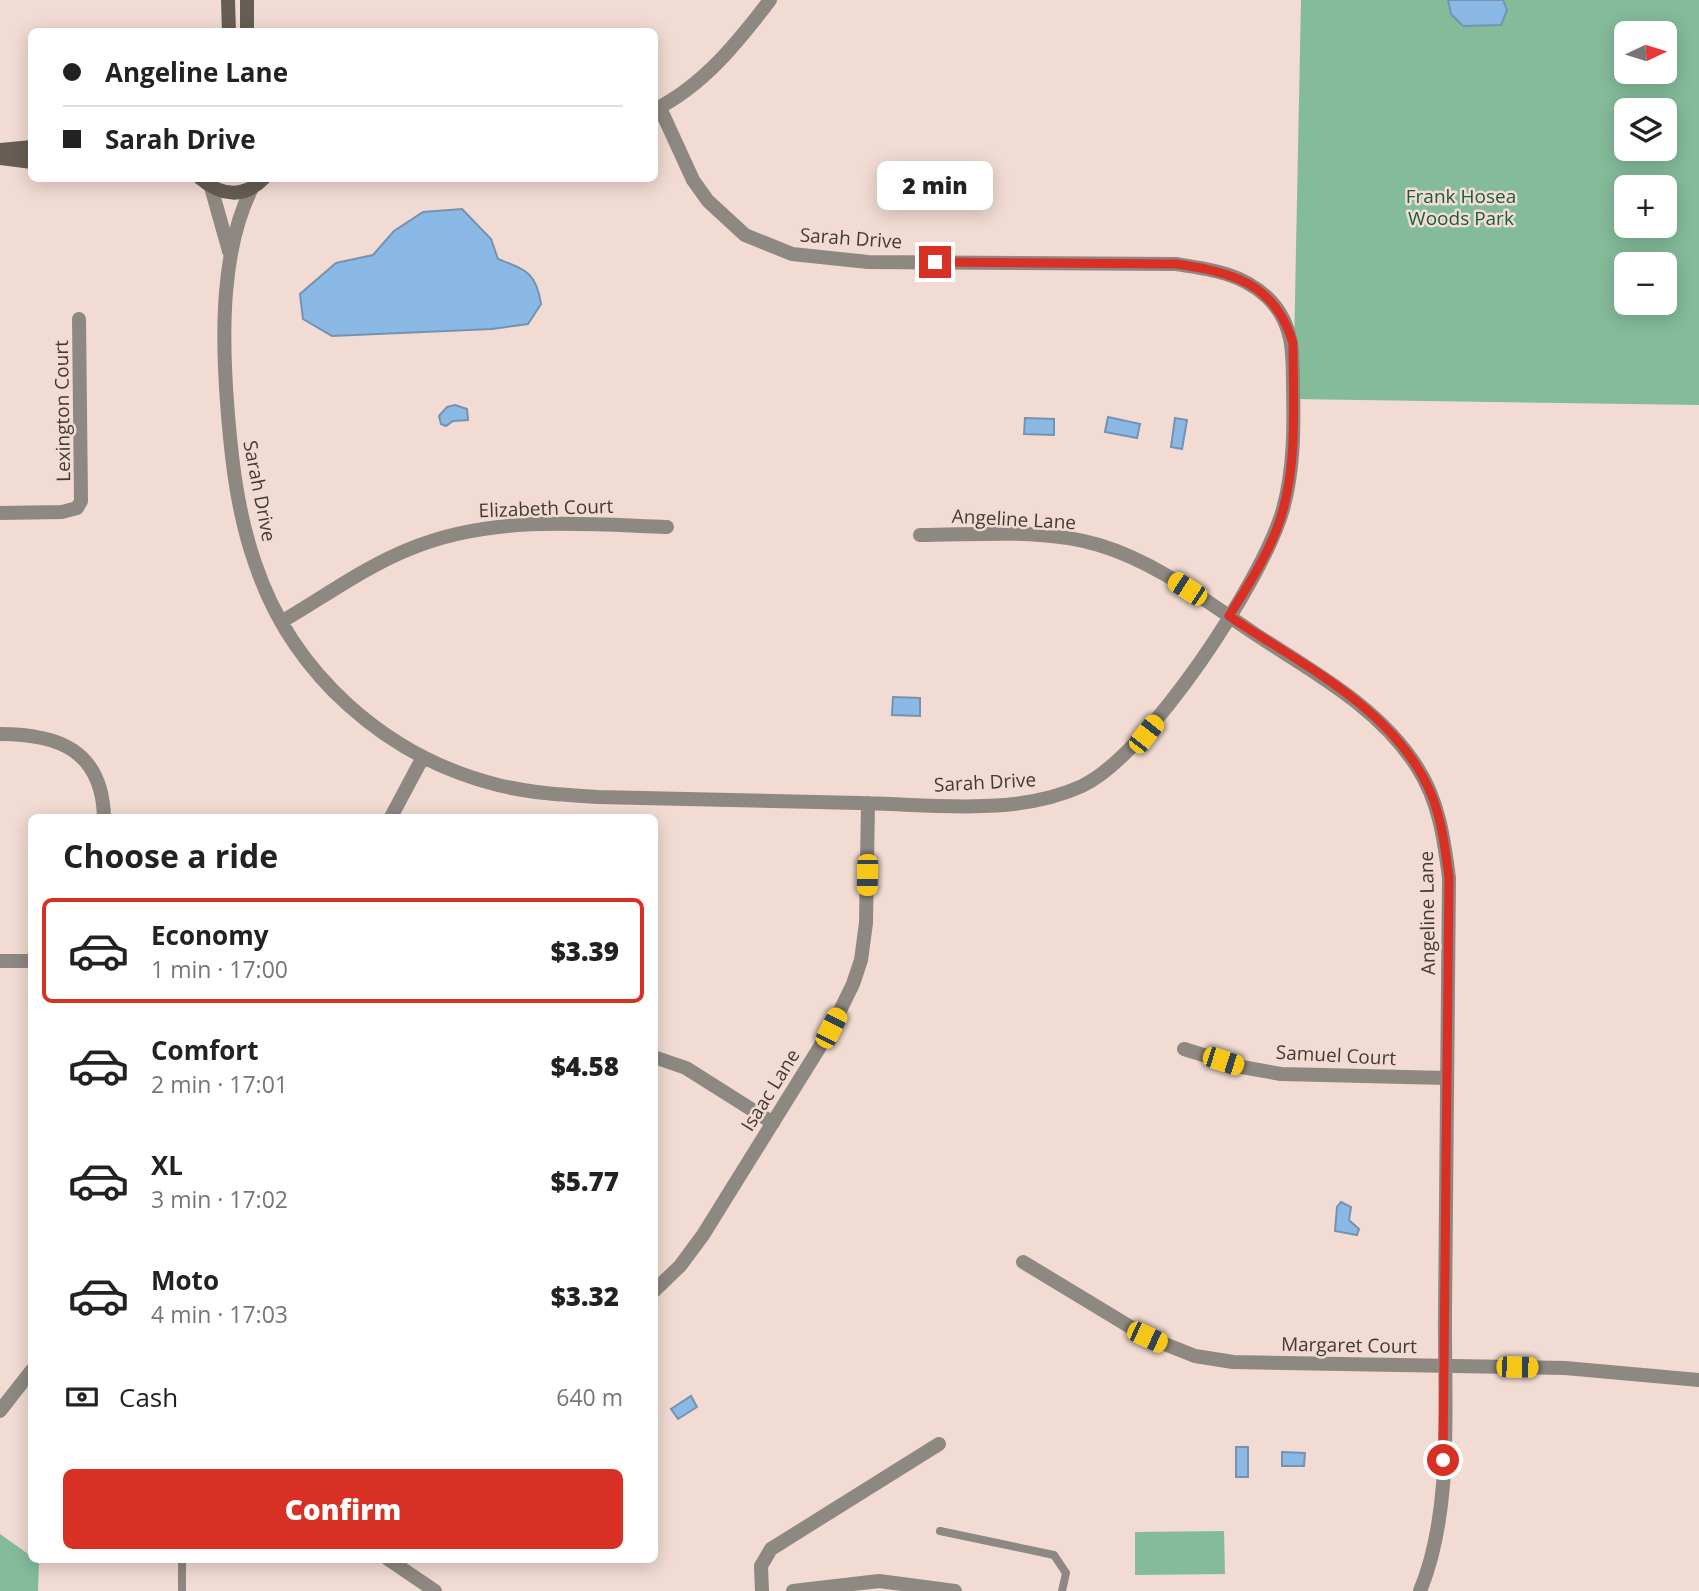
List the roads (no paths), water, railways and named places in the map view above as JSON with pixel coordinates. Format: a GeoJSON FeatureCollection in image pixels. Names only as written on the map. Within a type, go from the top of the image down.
{"type":"FeatureCollection","features":[{"type":"Feature","properties":{"kind":"main road"},"geometry":{"type":"LineString","coordinates":[[228,0],[229,28]]}},
{"type":"Feature","properties":{"kind":"main road"},"geometry":{"type":"LineString","coordinates":[[247,0],[247,28]]}},
{"type":"Feature","properties":{"kind":"main road"},"geometry":{"type":"LineString","coordinates":[[0,150],[28,147]]}},
{"type":"Feature","properties":{"kind":"main road"},"geometry":{"type":"LineString","coordinates":[[0,158],[28,162]]}},
{"type":"Feature","properties":{"kind":"main road"},"geometry":{"type":"LineString","coordinates":[[206,183],[237,194],[251,190],[260,182]]}},
{"type":"Feature","properties":{"kind":"street"},"geometry":{"type":"LineString","coordinates":[[658,108],[698,81],[725,55],[770,0]]}},
{"type":"Feature","properties":{"kind":"street","name":"Sarah Drive"},"geometry":{"type":"LineString","coordinates":[[251,190],[241,210],[229,252],[225,373],[230,438],[248,539],[268,598],[281,622],[316,673],[342,701],[372,725],[423,757],[497,785],[534,792],[598,797],[868,803],[1018,803],[1055,796],[1089,782],[1111,769],[1146,734],[1229,616],[1261,565],[1277,530],[1291,468],[1293,343],[1284,318],[1268,298],[1237,277],[1213,269],[1176,264],[868,262],[792,254],[745,235],[708,201],[693,180],[658,111]]}},
{"type":"Feature","properties":{"kind":"street","name":"Sarah Drive"},"geometry":{"type":"LineString","coordinates":[[206,183],[229,252]]}},
{"type":"Feature","properties":{"kind":"street","name":"Lexington Court"},"geometry":{"type":"LineString","coordinates":[[0,513],[62,512],[77,508],[80,501],[79,319]]}},
{"type":"Feature","properties":{"kind":"street","name":"Elizabeth Court"},"geometry":{"type":"LineString","coordinates":[[281,622],[388,559],[447,535],[511,525],[667,527]]}},
{"type":"Feature","properties":{"kind":"street","name":"Angeline Lane"},"geometry":{"type":"LineString","coordinates":[[920,535],[1020,536],[1096,544],[1166,575],[1347,695],[1377,719],[1403,747],[1430,791],[1442,827],[1449,878],[1444,1366],[1441,1503],[1436,1541],[1420,1591]]}},
{"type":"Feature","properties":{"kind":"street"},"geometry":{"type":"LineString","coordinates":[[0,734],[44,736],[68,747],[94,775],[103,814]]}},
{"type":"Feature","properties":{"kind":"street"},"geometry":{"type":"LineString","coordinates":[[393,814],[423,757]]}},
{"type":"Feature","properties":{"kind":"street","name":"Isaac Lane"},"geometry":{"type":"LineString","coordinates":[[658,1288],[680,1266],[703,1235],[831,1028],[853,984],[866,923],[868,803]]}},
{"type":"Feature","properties":{"kind":"street"},"geometry":{"type":"LineString","coordinates":[[0,961],[28,961]]}},
{"type":"Feature","properties":{"kind":"street","name":"Samuel Court"},"geometry":{"type":"LineString","coordinates":[[1184,1049],[1242,1067],[1281,1074],[1447,1078]]}},
{"type":"Feature","properties":{"kind":"street"},"geometry":{"type":"LineString","coordinates":[[658,1058],[686,1068],[773,1123]]}},
{"type":"Feature","properties":{"kind":"street","name":"Margaret Court"},"geometry":{"type":"LineString","coordinates":[[1023,1262],[1147,1337],[1195,1356],[1233,1362],[1578,1368],[1699,1380]]}},
{"type":"Feature","properties":{"kind":"street"},"geometry":{"type":"LineString","coordinates":[[0,1412],[28,1375]]}},
{"type":"Feature","properties":{"kind":"street"},"geometry":{"type":"LineString","coordinates":[[762,1591],[761,1566],[771,1549],[939,1444]]}},
{"type":"Feature","properties":{"kind":"street"},"geometry":{"type":"LineString","coordinates":[[394,1563],[435,1591]]}},
{"type":"Feature","properties":{"kind":"street"},"geometry":{"type":"LineString","coordinates":[[793,1591],[879,1581],[955,1591]]}},
{"type":"Feature","properties":{"kind":"lane"},"geometry":{"type":"LineString","coordinates":[[940,1531],[1054,1555],[1066,1573],[1062,1591]]}},
{"type":"Feature","properties":{"kind":"lane"},"geometry":{"type":"LineString","coordinates":[[182,1563],[182,1591]]}},
{"type":"Feature","properties":{"kind":"water"},"geometry":{"type":"Polygon","coordinates":[[[1448,0],[1503,0],[1507,10],[1501,25],[1463,26],[1451,14],[1448,0]]]}},
{"type":"Feature","properties":{"kind":"water"},"geometry":{"type":"Polygon","coordinates":[[[462,209],[491,239],[498,259],[523,270],[533,279],[541,304],[528,324],[492,329],[332,336],[303,319],[300,294],[336,263],[373,255],[394,231],[423,212],[462,209]]]}},
{"type":"Feature","properties":{"kind":"water"},"geometry":{"type":"Polygon","coordinates":[[[455,405],[467,409],[468,420],[453,421],[446,426],[441,424],[439,416],[447,407],[455,405]]]}},
{"type":"Feature","properties":{"kind":"water"},"geometry":{"type":"Polygon","coordinates":[[[1108,417],[1140,424],[1137,438],[1105,432],[1108,417]]]}},
{"type":"Feature","properties":{"kind":"water"},"geometry":{"type":"Polygon","coordinates":[[[1025,418],[1054,419],[1054,435],[1024,434],[1025,418]]]}},
{"type":"Feature","properties":{"kind":"water"},"geometry":{"type":"Polygon","coordinates":[[[1175,418],[1187,420],[1182,449],[1171,447],[1175,418]]]}},
{"type":"Feature","properties":{"kind":"water"},"geometry":{"type":"Polygon","coordinates":[[[893,697],[920,698],[920,716],[892,715],[893,697]]]}},
{"type":"Feature","properties":{"kind":"water"},"geometry":{"type":"Polygon","coordinates":[[[1341,1202],[1351,1207],[1349,1220],[1359,1229],[1357,1235],[1335,1231],[1337,1207],[1341,1202]]]}},
{"type":"Feature","properties":{"kind":"water"},"geometry":{"type":"Polygon","coordinates":[[[691,1396],[697,1407],[678,1419],[671,1409],[691,1396]]]}},
{"type":"Feature","properties":{"kind":"water"},"geometry":{"type":"Polygon","coordinates":[[[1236,1447],[1248,1447],[1248,1477],[1236,1477],[1236,1447]]]}},
{"type":"Feature","properties":{"kind":"water"},"geometry":{"type":"Polygon","coordinates":[[[1282,1452],[1305,1453],[1304,1466],[1282,1466],[1282,1452]]]}},
{"type":"Feature","properties":{"kind":"park label","name":"Frank Hosea Woods Park"},"geometry":{"type":"Point","coordinates":[1461,207]}}]}
